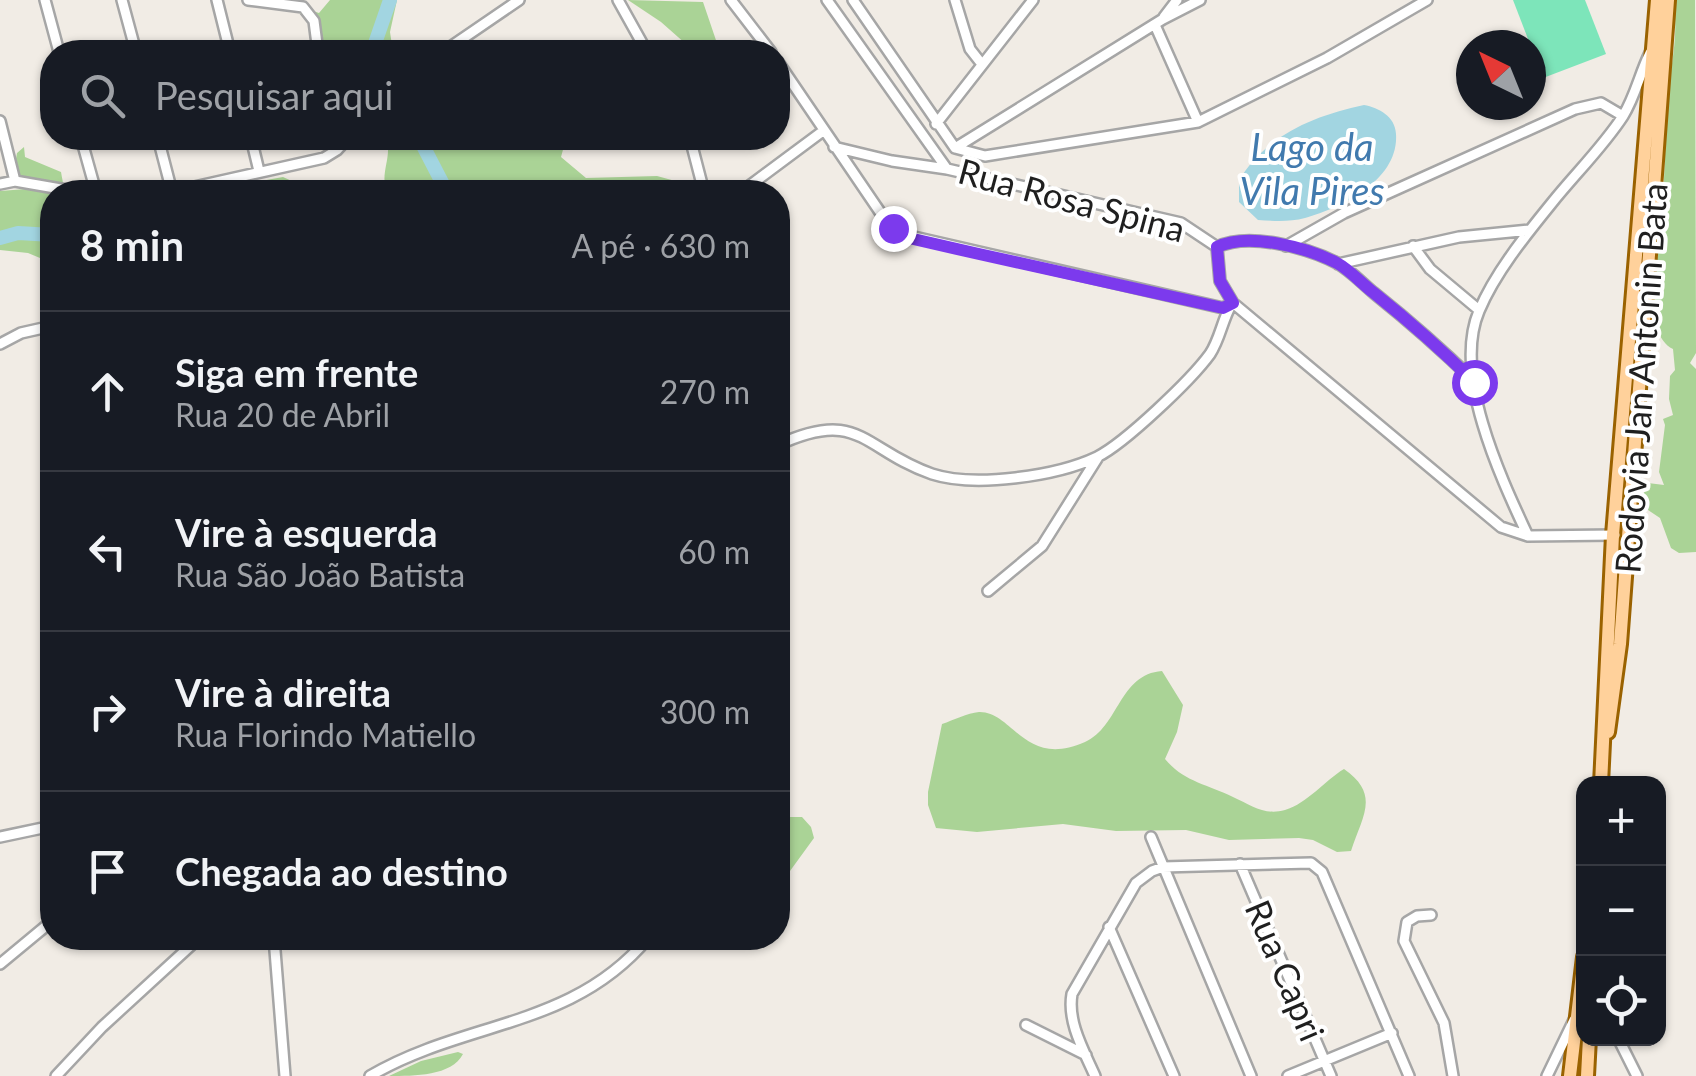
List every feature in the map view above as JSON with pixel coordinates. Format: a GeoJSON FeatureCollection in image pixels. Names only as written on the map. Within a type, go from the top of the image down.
{"type":"FeatureCollection","features":[{"type":"Feature","properties":{"kind":"main road","name":"Rodovia Jan Antonin Bata"},"geometry":{"type":"LineString","coordinates":[[1602,776],[1615,689],[1633,323],[1658,0]]}},
{"type":"Feature","properties":{"kind":"main road","name":"Rodovia Jan Antonin Bata"},"geometry":{"type":"LineString","coordinates":[[1621,535],[1668,0]]}},
{"type":"Feature","properties":{"kind":"main road"},"geometry":{"type":"LineString","coordinates":[[1570,1076],[1576,1041]]}},
{"type":"Feature","properties":{"kind":"main road"},"geometry":{"type":"LineString","coordinates":[[1588,1076],[1589,1046]]}},
{"type":"Feature","properties":{"kind":"street"},"geometry":{"type":"LineString","coordinates":[[45,0],[56,40]]}},
{"type":"Feature","properties":{"kind":"street"},"geometry":{"type":"LineString","coordinates":[[122,0],[133,40]]}},
{"type":"Feature","properties":{"kind":"street"},"geometry":{"type":"LineString","coordinates":[[217,0],[227,40]]}},
{"type":"Feature","properties":{"kind":"street"},"geometry":{"type":"LineString","coordinates":[[248,0],[302,7],[314,21],[316,40]]}},
{"type":"Feature","properties":{"kind":"street"},"geometry":{"type":"LineString","coordinates":[[461,40],[519,0]]}},
{"type":"Feature","properties":{"kind":"street"},"geometry":{"type":"LineString","coordinates":[[618,0],[640,40]]}},
{"type":"Feature","properties":{"kind":"street"},"geometry":{"type":"LineString","coordinates":[[732,0],[762,40]]}},
{"type":"Feature","properties":{"kind":"street","name":"Rua Rosa Spina"},"geometry":{"type":"LineString","coordinates":[[827,0],[947,169],[1181,223],[1217,247]]}},
{"type":"Feature","properties":{"kind":"street"},"geometry":{"type":"LineString","coordinates":[[853,0],[955,148],[985,156],[1198,122],[1327,58],[1426,0]]}},
{"type":"Feature","properties":{"kind":"street"},"geometry":{"type":"LineString","coordinates":[[954,0],[970,48],[981,63]]}},
{"type":"Feature","properties":{"kind":"street"},"geometry":{"type":"LineString","coordinates":[[936,124],[1034,0]]}},
{"type":"Feature","properties":{"kind":"street"},"geometry":{"type":"LineString","coordinates":[[1159,22],[1177,0]]}},
{"type":"Feature","properties":{"kind":"street"},"geometry":{"type":"LineString","coordinates":[[955,148],[1200,0]]}},
{"type":"Feature","properties":{"kind":"street"},"geometry":{"type":"LineString","coordinates":[[1159,22],[1198,122]]}},
{"type":"Feature","properties":{"kind":"street"},"geometry":{"type":"LineString","coordinates":[[1528,536],[1506,490],[1474,382],[1471,348],[1479,310],[1530,230],[1623,116],[1653,46]]}},
{"type":"Feature","properties":{"kind":"street"},"geometry":{"type":"LineString","coordinates":[[790,81],[882,214],[893,228],[909,238],[1223,308],[1233,303]]}},
{"type":"Feature","properties":{"kind":"street"},"geometry":{"type":"LineString","coordinates":[[1286,246],[1344,213],[1575,109],[1600,103],[1623,116]]}},
{"type":"Feature","properties":{"kind":"street"},"geometry":{"type":"LineString","coordinates":[[0,121],[15,182]]}},
{"type":"Feature","properties":{"kind":"street"},"geometry":{"type":"LineString","coordinates":[[757,180],[823,132]]}},
{"type":"Feature","properties":{"kind":"street"},"geometry":{"type":"LineString","coordinates":[[834,146],[892,161],[947,169]]}},
{"type":"Feature","properties":{"kind":"street"},"geometry":{"type":"LineString","coordinates":[[84,150],[93,180]]}},
{"type":"Feature","properties":{"kind":"street"},"geometry":{"type":"LineString","coordinates":[[161,150],[169,180]]}},
{"type":"Feature","properties":{"kind":"street"},"geometry":{"type":"LineString","coordinates":[[254,150],[260,170]]}},
{"type":"Feature","properties":{"kind":"street"},"geometry":{"type":"LineString","coordinates":[[220,180],[324,158],[337,150]]}},
{"type":"Feature","properties":{"kind":"street"},"geometry":{"type":"LineString","coordinates":[[693,150],[701,180]]}},
{"type":"Feature","properties":{"kind":"street"},"geometry":{"type":"LineString","coordinates":[[0,184],[40,186]]}},
{"type":"Feature","properties":{"kind":"street"},"geometry":{"type":"LineString","coordinates":[[1338,264],[1413,246],[1530,230]]}},
{"type":"Feature","properties":{"kind":"street"},"geometry":{"type":"LineString","coordinates":[[1474,382],[1338,264],[1286,246],[1247,239],[1233,239],[1217,247],[1220,281],[1233,303],[1501,527],[1528,536],[1621,535]]}},
{"type":"Feature","properties":{"kind":"street"},"geometry":{"type":"LineString","coordinates":[[1413,246],[1430,269],[1479,310]]}},
{"type":"Feature","properties":{"kind":"street"},"geometry":{"type":"LineString","coordinates":[[790,440],[839,428],[859,434],[932,474],[970,480],[1005,480],[1098,457],[1133,432],[1195,372],[1212,352],[1233,303]]}},
{"type":"Feature","properties":{"kind":"street"},"geometry":{"type":"LineString","coordinates":[[0,344],[40,329]]}},
{"type":"Feature","properties":{"kind":"street"},"geometry":{"type":"LineString","coordinates":[[988,591],[1042,546],[1098,457]]}},
{"type":"Feature","properties":{"kind":"street"},"geometry":{"type":"LineString","coordinates":[[0,837],[40,829]]}},
{"type":"Feature","properties":{"kind":"street"},"geometry":{"type":"LineString","coordinates":[[1151,837],[1251,1076]]}},
{"type":"Feature","properties":{"kind":"street"},"geometry":{"type":"LineString","coordinates":[[1095,1076],[1070,1006],[1076,981],[1136,883],[1163,868],[1311,863],[1317,866],[1409,1076]]}},
{"type":"Feature","properties":{"kind":"street","name":"Rua Capri"},"geometry":{"type":"LineString","coordinates":[[1240,864],[1331,1076]]}},
{"type":"Feature","properties":{"kind":"street"},"geometry":{"type":"LineString","coordinates":[[1431,916],[1411,918],[1404,928],[1404,941],[1444,1023],[1453,1076]]}},
{"type":"Feature","properties":{"kind":"street"},"geometry":{"type":"LineString","coordinates":[[1109,927],[1174,1076]]}},
{"type":"Feature","properties":{"kind":"street"},"geometry":{"type":"LineString","coordinates":[[0,964],[40,931]]}},
{"type":"Feature","properties":{"kind":"street"},"geometry":{"type":"LineString","coordinates":[[56,1076],[102,1027],[186,950]]}},
{"type":"Feature","properties":{"kind":"street"},"geometry":{"type":"LineString","coordinates":[[275,950],[285,1076]]}},
{"type":"Feature","properties":{"kind":"street"},"geometry":{"type":"LineString","coordinates":[[370,1076],[427,1049],[568,1000],[601,984],[636,950]]}},
{"type":"Feature","properties":{"kind":"street"},"geometry":{"type":"LineString","coordinates":[[1060,1042],[1072,1020]]}},
{"type":"Feature","properties":{"kind":"street"},"geometry":{"type":"LineString","coordinates":[[1547,1076],[1576,1024]]}},
{"type":"Feature","properties":{"kind":"street"},"geometry":{"type":"LineString","coordinates":[[1026,1025],[1086,1055]]}},
{"type":"Feature","properties":{"kind":"street"},"geometry":{"type":"LineString","coordinates":[[1288,1076],[1392,1033]]}},
{"type":"Feature","properties":{"kind":"street"},"geometry":{"type":"LineString","coordinates":[[1622,1046],[1637,1076]]}},
{"type":"Feature","properties":{"kind":"green space"},"geometry":{"type":"Polygon","coordinates":[[[285,0],[299,0],[319,13],[330,0],[397,0],[391,40],[318,40],[285,0]]]}},
{"type":"Feature","properties":{"kind":"green space"},"geometry":{"type":"Polygon","coordinates":[[[628,0],[703,2],[716,40],[681,40],[628,0]]]}},
{"type":"Feature","properties":{"kind":"green space"},"geometry":{"type":"Polygon","coordinates":[[[1513,0],[1585,0],[1606,54],[1546,77],[1546,30],[1525,30],[1513,0]]]}},
{"type":"Feature","properties":{"kind":"green space"},"geometry":{"type":"Polygon","coordinates":[[[1664,0],[1695,0],[1696,353],[1690,363],[1696,369],[1696,552],[1679,553],[1671,548],[1660,518],[1645,508],[1643,495],[1648,483],[1664,485],[1659,472],[1663,419],[1673,415],[1670,376],[1675,370],[1673,349],[1656,327],[1651,293],[1660,243],[1675,28],[1673,4],[1664,0]]]}},
{"type":"Feature","properties":{"kind":"green space"},"geometry":{"type":"Polygon","coordinates":[[[24,147],[25,157],[61,172],[62,180],[40,180],[40,258],[0,250],[0,191],[26,189],[15,164],[17,153],[24,147]]]}},
{"type":"Feature","properties":{"kind":"green space"},"geometry":{"type":"Polygon","coordinates":[[[563,150],[561,157],[586,178],[657,176],[672,180],[384,180],[388,152],[563,150]]]}},
{"type":"Feature","properties":{"kind":"green space"},"geometry":{"type":"Polygon","coordinates":[[[1162,671],[1183,705],[1165,759],[1172,767],[1196,782],[1271,812],[1301,802],[1344,769],[1365,797],[1363,817],[1351,851],[1337,852],[1299,838],[1229,840],[1186,830],[1116,831],[1063,824],[977,832],[936,828],[928,792],[942,724],[974,713],[991,714],[1034,744],[1047,749],[1064,748],[1096,735],[1137,681],[1162,671]]]}},
{"type":"Feature","properties":{"kind":"green space"},"geometry":{"type":"Polygon","coordinates":[[[790,817],[802,817],[814,838],[790,871],[790,817]]]}},
{"type":"Feature","properties":{"kind":"green space"},"geometry":{"type":"Polygon","coordinates":[[[463,1054],[458,1061],[441,1071],[389,1076],[421,1061],[463,1054]]]}},
{"type":"Feature","properties":{"kind":"water","name":"Lago da Vila Pires"},"geometry":{"type":"Polygon","coordinates":[[[1364,105],[1385,114],[1393,122],[1396,134],[1389,165],[1366,189],[1336,207],[1294,220],[1258,220],[1239,202],[1239,180],[1277,139],[1309,122],[1364,105]]]}},
{"type":"Feature","properties":{"kind":"waterway"},"geometry":{"type":"LineString","coordinates":[[376,40],[390,0]]}},
{"type":"Feature","properties":{"kind":"waterway"},"geometry":{"type":"LineString","coordinates":[[425,150],[441,180]]}},
{"type":"Feature","properties":{"kind":"waterway"},"geometry":{"type":"LineString","coordinates":[[0,238],[18,233],[40,234]]}},
{"type":"Feature","properties":{"kind":"route"},"geometry":{"type":"LineString","coordinates":[[893,228],[909,238],[1223,308],[1233,303],[1220,281],[1217,247],[1233,239],[1286,246],[1338,264],[1474,382]]}}]}
